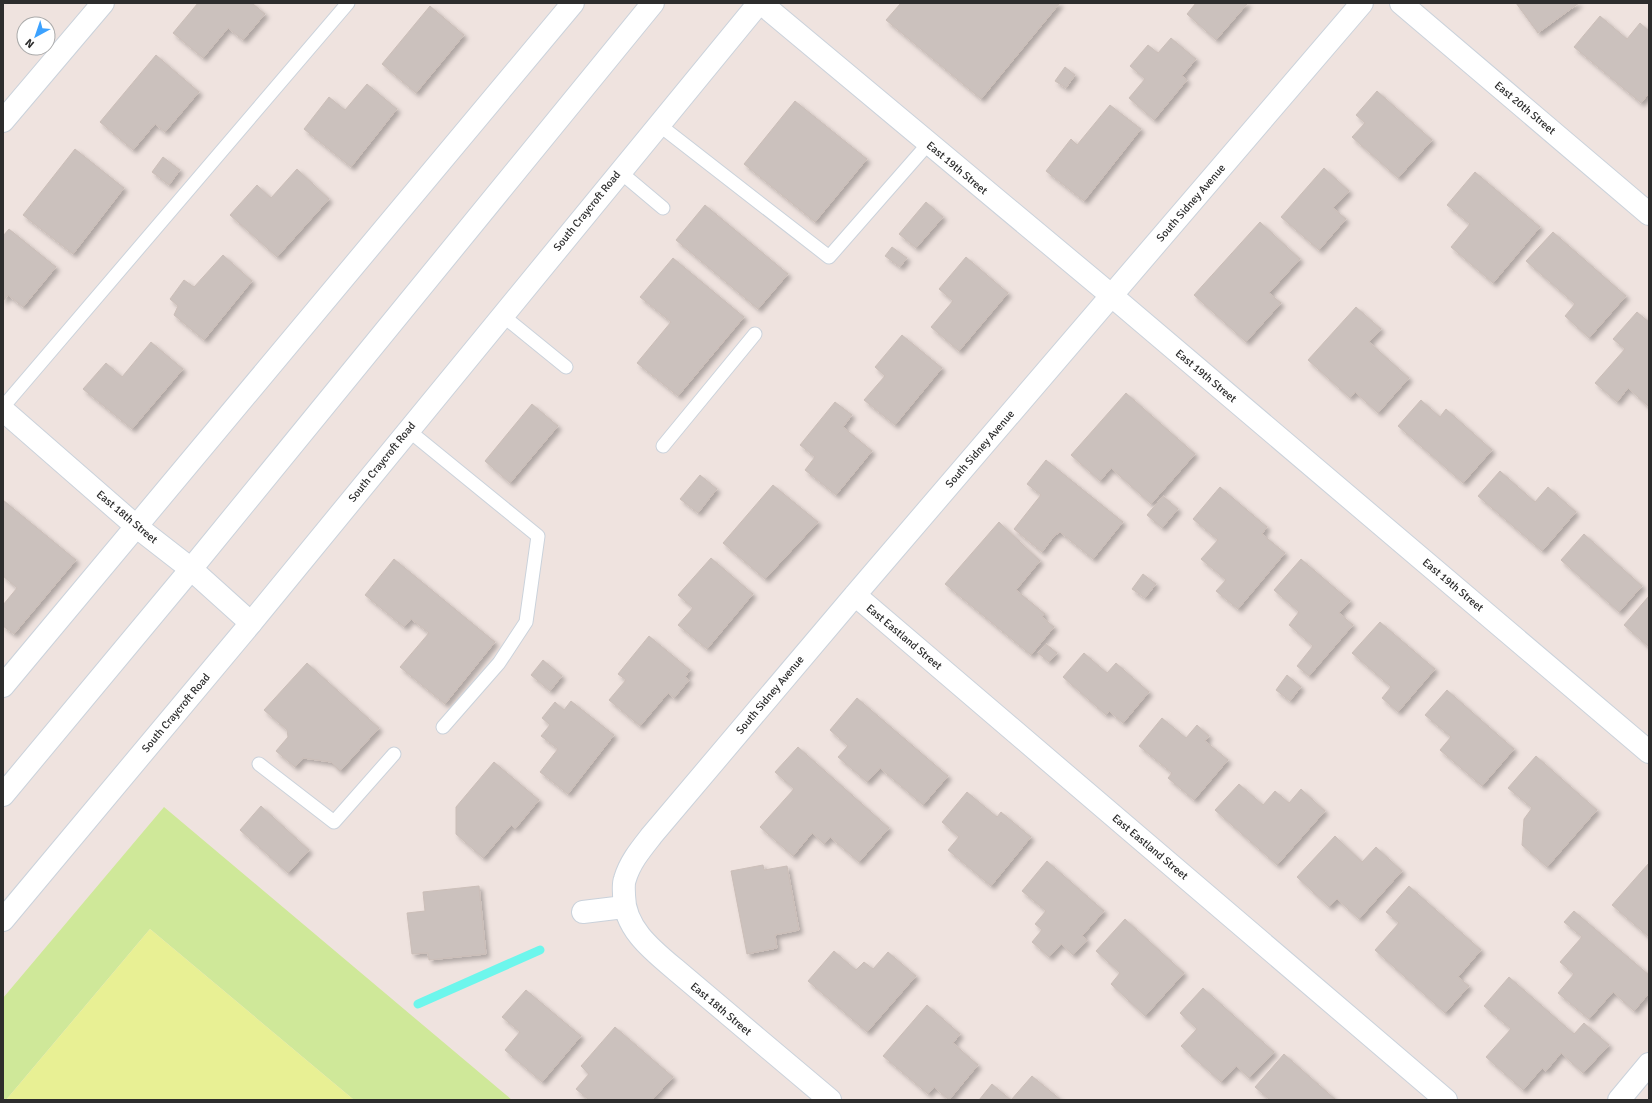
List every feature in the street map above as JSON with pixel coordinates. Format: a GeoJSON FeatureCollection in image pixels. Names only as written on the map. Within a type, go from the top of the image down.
{"type":"FeatureCollection","features":[{"type":"Feature","properties":{"kind":"street"},"geometry":{"type":"LineString","coordinates":[[3,686],[573,3]]}},
{"type":"Feature","properties":{"kind":"street"},"geometry":{"type":"LineString","coordinates":[[3,795],[191,569],[653,3]]}},
{"type":"Feature","properties":{"kind":"street","name":"South Craycroft Road"},"geometry":{"type":"LineString","coordinates":[[3,920],[251,623],[619,171],[760,3]]}},
{"type":"Feature","properties":{"kind":"street","name":"East 19th Street"},"geometry":{"type":"LineString","coordinates":[[760,3],[1112,296],[1649,752]]}},
{"type":"Feature","properties":{"kind":"street","name":"South Sidney Avenue"},"geometry":{"type":"LineString","coordinates":[[624,908],[624,881],[633,860],[652,835],[855,595],[1362,3]]}},
{"type":"Feature","properties":{"kind":"street","name":"East 20th Street"},"geometry":{"type":"LineString","coordinates":[[1401,3],[1649,214]]}},
{"type":"Feature","properties":{"kind":"street"},"geometry":{"type":"LineString","coordinates":[[3,121],[92,7]]}},
{"type":"Feature","properties":{"kind":"street","name":"East 18th Street"},"geometry":{"type":"LineString","coordinates":[[3,408],[137,527],[191,569],[251,623]]}},
{"type":"Feature","properties":{"kind":"street","name":"East Eastland Street"},"geometry":{"type":"LineString","coordinates":[[855,595],[1446,1100]]}},
{"type":"Feature","properties":{"kind":"street","name":"East 18th Street"},"geometry":{"type":"LineString","coordinates":[[624,908],[637,933],[653,950],[830,1100]]}},
{"type":"Feature","properties":{"kind":"street"},"geometry":{"type":"LineString","coordinates":[[583,912],[624,908]]}},
{"type":"Feature","properties":{"kind":"street"},"geometry":{"type":"LineString","coordinates":[[1619,1100],[1649,1064]]}},
{"type":"Feature","properties":{"kind":"lane"},"geometry":{"type":"LineString","coordinates":[[3,408],[348,3]]}},
{"type":"Feature","properties":{"kind":"lane"},"geometry":{"type":"LineString","coordinates":[[658,124],[829,257],[928,144]]}},
{"type":"Feature","properties":{"kind":"lane"},"geometry":{"type":"LineString","coordinates":[[619,171],[663,208]]}},
{"type":"Feature","properties":{"kind":"lane"},"geometry":{"type":"LineString","coordinates":[[502,315],[566,367]]}},
{"type":"Feature","properties":{"kind":"lane"},"geometry":{"type":"LineString","coordinates":[[663,446],[755,334]]}},
{"type":"Feature","properties":{"kind":"lane"},"geometry":{"type":"LineString","coordinates":[[408,430],[538,536],[526,622],[499,663],[443,727]]}},
{"type":"Feature","properties":{"kind":"lane"},"geometry":{"type":"LineString","coordinates":[[259,764],[334,822],[394,754]]}},
{"type":"Feature","properties":{"kind":"green space"},"geometry":{"type":"Polygon","coordinates":[[[164,807],[512,1100],[354,1100],[150,929],[6,1100],[3,1100],[3,998],[164,807]]]}},
{"type":"Feature","properties":{"kind":"green space"},"geometry":{"type":"Polygon","coordinates":[[[150,929],[354,1100],[6,1100],[150,929]]]}},
{"type":"Feature","properties":{"kind":"building"},"geometry":{"type":"Polygon","coordinates":[[[198,3],[252,3],[265,14],[243,40],[228,28],[203,58],[173,33],[198,3]]]}},
{"type":"Feature","properties":{"kind":"building"},"geometry":{"type":"Polygon","coordinates":[[[901,3],[1060,3],[981,99],[886,20],[901,3]]]}},
{"type":"Feature","properties":{"kind":"building"},"geometry":{"type":"Polygon","coordinates":[[[1196,3],[1248,3],[1216,40],[1187,14],[1196,3]]]}},
{"type":"Feature","properties":{"kind":"building"},"geometry":{"type":"Polygon","coordinates":[[[1516,3],[1579,3],[1538,33],[1516,3]]]}},
{"type":"Feature","properties":{"kind":"building"},"geometry":{"type":"Polygon","coordinates":[[[430,6],[464,35],[416,93],[382,64],[430,6]]]}},
{"type":"Feature","properties":{"kind":"building"},"geometry":{"type":"Polygon","coordinates":[[[1600,16],[1627,39],[1640,23],[1649,31],[1649,93],[1641,103],[1574,47],[1600,16]]]}},
{"type":"Feature","properties":{"kind":"building"},"geometry":{"type":"Polygon","coordinates":[[[1171,38],[1196,59],[1182,76],[1187,80],[1154,120],[1129,98],[1145,79],[1130,66],[1148,45],[1158,53],[1171,38]]]}},
{"type":"Feature","properties":{"kind":"building"},"geometry":{"type":"Polygon","coordinates":[[[156,55],[199,92],[165,132],[155,124],[133,150],[100,122],[156,55]]]}},
{"type":"Feature","properties":{"kind":"building"},"geometry":{"type":"Polygon","coordinates":[[[1065,67],[1075,75],[1066,88],[1055,81],[1065,67]]]}},
{"type":"Feature","properties":{"kind":"building"},"geometry":{"type":"Polygon","coordinates":[[[367,84],[397,109],[351,167],[304,129],[329,97],[345,110],[367,84]]]}},
{"type":"Feature","properties":{"kind":"building"},"geometry":{"type":"Polygon","coordinates":[[[1377,91],[1432,140],[1398,178],[1352,137],[1365,123],[1356,115],[1377,91]]]}},
{"type":"Feature","properties":{"kind":"building"},"geometry":{"type":"Polygon","coordinates":[[[795,101],[867,159],[815,222],[744,164],[795,101]]]}},
{"type":"Feature","properties":{"kind":"building"},"geometry":{"type":"Polygon","coordinates":[[[1110,105],[1141,129],[1084,201],[1046,171],[1071,139],[1077,145],[1110,105]]]}},
{"type":"Feature","properties":{"kind":"building"},"geometry":{"type":"Polygon","coordinates":[[[75,149],[124,188],[73,254],[23,215],[75,149]]]}},
{"type":"Feature","properties":{"kind":"building"},"geometry":{"type":"Polygon","coordinates":[[[163,157],[180,170],[169,185],[152,172],[163,157]]]}},
{"type":"Feature","properties":{"kind":"building"},"geometry":{"type":"Polygon","coordinates":[[[1324,168],[1349,191],[1333,208],[1346,219],[1319,250],[1281,217],[1324,168]]]}},
{"type":"Feature","properties":{"kind":"building"},"geometry":{"type":"Polygon","coordinates":[[[297,169],[329,199],[277,257],[230,215],[257,185],[271,198],[297,169]]]}},
{"type":"Feature","properties":{"kind":"building"},"geometry":{"type":"Polygon","coordinates":[[[1475,172],[1540,227],[1493,283],[1451,247],[1470,224],[1447,205],[1475,172]]]}},
{"type":"Feature","properties":{"kind":"building"},"geometry":{"type":"Polygon","coordinates":[[[926,202],[943,217],[916,248],[899,234],[926,202]]]}},
{"type":"Feature","properties":{"kind":"building"},"geometry":{"type":"Polygon","coordinates":[[[705,205],[788,274],[758,309],[676,240],[705,205]]]}},
{"type":"Feature","properties":{"kind":"building"},"geometry":{"type":"Polygon","coordinates":[[[1260,222],[1300,259],[1269,293],[1281,303],[1246,342],[1194,295],[1260,222]]]}},
{"type":"Feature","properties":{"kind":"building"},"geometry":{"type":"Polygon","coordinates":[[[9,229],[56,267],[23,307],[8,295],[3,301],[3,236],[9,229]]]}},
{"type":"Feature","properties":{"kind":"building"},"geometry":{"type":"Polygon","coordinates":[[[1553,232],[1626,296],[1589,338],[1565,316],[1575,304],[1526,261],[1553,232]]]}},
{"type":"Feature","properties":{"kind":"building"},"geometry":{"type":"Polygon","coordinates":[[[892,247],[907,258],[900,267],[885,256],[892,247]]]}},
{"type":"Feature","properties":{"kind":"building"},"geometry":{"type":"Polygon","coordinates":[[[223,255],[252,281],[204,340],[174,315],[178,306],[170,299],[184,280],[194,287],[223,255]]]}},
{"type":"Feature","properties":{"kind":"building"},"geometry":{"type":"Polygon","coordinates":[[[966,257],[1008,293],[959,351],[931,327],[953,301],[939,289],[966,257]]]}},
{"type":"Feature","properties":{"kind":"building"},"geometry":{"type":"Polygon","coordinates":[[[673,258],[744,317],[678,396],[637,363],[671,322],[640,297],[673,258]]]}},
{"type":"Feature","properties":{"kind":"building"},"geometry":{"type":"Polygon","coordinates":[[[1356,307],[1381,329],[1369,342],[1409,378],[1378,413],[1355,392],[1350,398],[1308,360],[1356,307]]]}},
{"type":"Feature","properties":{"kind":"building"},"geometry":{"type":"Polygon","coordinates":[[[1637,312],[1649,322],[1649,407],[1628,388],[1617,402],[1595,383],[1625,349],[1613,339],[1637,312]]]}},
{"type":"Feature","properties":{"kind":"building"},"geometry":{"type":"Polygon","coordinates":[[[902,335],[942,368],[895,425],[864,400],[885,376],[875,367],[902,335]]]}},
{"type":"Feature","properties":{"kind":"building"},"geometry":{"type":"Polygon","coordinates":[[[151,342],[183,369],[132,429],[83,389],[106,363],[122,377],[151,342]]]}},
{"type":"Feature","properties":{"kind":"building"},"geometry":{"type":"Polygon","coordinates":[[[1126,393],[1195,454],[1151,504],[1111,468],[1100,481],[1071,455],[1126,393]]]}},
{"type":"Feature","properties":{"kind":"building"},"geometry":{"type":"Polygon","coordinates":[[[1421,400],[1440,417],[1446,409],[1492,450],[1463,483],[1398,426],[1421,400]]]}},
{"type":"Feature","properties":{"kind":"building"},"geometry":{"type":"Polygon","coordinates":[[[835,402],[852,415],[843,427],[872,451],[836,495],[805,470],[815,457],[800,445],[835,402]]]}},
{"type":"Feature","properties":{"kind":"building"},"geometry":{"type":"Polygon","coordinates":[[[532,404],[558,426],[510,483],[485,461],[532,404]]]}},
{"type":"Feature","properties":{"kind":"building"},"geometry":{"type":"Polygon","coordinates":[[[1046,460],[1123,522],[1093,559],[1060,532],[1054,536],[1042,552],[1014,529],[1041,495],[1027,484],[1046,460]]]}},
{"type":"Feature","properties":{"kind":"building"},"geometry":{"type":"Polygon","coordinates":[[[1500,471],[1535,502],[1548,487],[1576,512],[1542,551],[1478,496],[1500,471]]]}},
{"type":"Feature","properties":{"kind":"building"},"geometry":{"type":"Polygon","coordinates":[[[700,475],[717,489],[698,513],[680,499],[700,475]]]}},
{"type":"Feature","properties":{"kind":"building"},"geometry":{"type":"Polygon","coordinates":[[[773,485],[818,522],[765,579],[723,543],[773,485]]]}},
{"type":"Feature","properties":{"kind":"building"},"geometry":{"type":"Polygon","coordinates":[[[1220,487],[1267,527],[1262,534],[1285,553],[1238,609],[1216,591],[1226,580],[1201,559],[1218,540],[1193,519],[1220,487]]]}},
{"type":"Feature","properties":{"kind":"building"},"geometry":{"type":"Polygon","coordinates":[[[1163,496],[1178,509],[1162,528],[1147,515],[1163,496]]]}},
{"type":"Feature","properties":{"kind":"building"},"geometry":{"type":"Polygon","coordinates":[[[3,500],[76,560],[14,634],[3,626],[3,605],[17,588],[3,576],[3,500]]]}},
{"type":"Feature","properties":{"kind":"building"},"geometry":{"type":"Polygon","coordinates":[[[999,522],[1040,561],[1016,590],[1045,614],[1042,617],[1054,627],[1031,655],[945,584],[999,522]]]}},
{"type":"Feature","properties":{"kind":"building"},"geometry":{"type":"Polygon","coordinates":[[[1584,534],[1642,586],[1619,612],[1561,560],[1584,534]]]}},
{"type":"Feature","properties":{"kind":"building"},"geometry":{"type":"Polygon","coordinates":[[[711,558],[753,594],[707,649],[678,625],[693,608],[678,595],[711,558]]]}},
{"type":"Feature","properties":{"kind":"building"},"geometry":{"type":"Polygon","coordinates":[[[394,559],[495,642],[445,704],[400,667],[429,633],[411,619],[404,627],[365,595],[394,559]]]}},
{"type":"Feature","properties":{"kind":"building"},"geometry":{"type":"Polygon","coordinates":[[[1301,559],[1350,601],[1339,613],[1353,625],[1309,676],[1297,666],[1313,646],[1289,625],[1299,612],[1274,590],[1301,559]]]}},
{"type":"Feature","properties":{"kind":"building"},"geometry":{"type":"Polygon","coordinates":[[[1143,574],[1156,584],[1145,598],[1132,589],[1143,574]]]}},
{"type":"Feature","properties":{"kind":"building"},"geometry":{"type":"Polygon","coordinates":[[[1649,596],[1649,647],[1624,625],[1649,596]]]}},
{"type":"Feature","properties":{"kind":"building"},"geometry":{"type":"Polygon","coordinates":[[[1380,622],[1435,669],[1398,712],[1382,698],[1391,687],[1352,653],[1380,622]]]}},
{"type":"Feature","properties":{"kind":"building"},"geometry":{"type":"Polygon","coordinates":[[[649,636],[690,670],[685,677],[689,680],[674,698],[668,693],[640,726],[609,700],[626,680],[618,674],[649,636]]]}},
{"type":"Feature","properties":{"kind":"building"},"geometry":{"type":"Polygon","coordinates":[[[1046,644],[1057,653],[1049,662],[1038,653],[1046,644]]]}},
{"type":"Feature","properties":{"kind":"building"},"geometry":{"type":"Polygon","coordinates":[[[1084,653],[1107,673],[1116,663],[1149,692],[1123,723],[1109,711],[1106,715],[1063,677],[1084,653]]]}},
{"type":"Feature","properties":{"kind":"building"},"geometry":{"type":"Polygon","coordinates":[[[543,660],[562,676],[550,691],[531,675],[543,660]]]}},
{"type":"Feature","properties":{"kind":"building"},"geometry":{"type":"Polygon","coordinates":[[[307,663],[379,728],[340,771],[331,762],[303,758],[295,767],[276,751],[288,737],[287,730],[264,710],[307,663]]]}},
{"type":"Feature","properties":{"kind":"building"},"geometry":{"type":"Polygon","coordinates":[[[1287,675],[1301,687],[1290,701],[1276,690],[1287,675]]]}},
{"type":"Feature","properties":{"kind":"building"},"geometry":{"type":"Polygon","coordinates":[[[1447,690],[1514,749],[1482,786],[1440,750],[1451,737],[1425,715],[1447,690]]]}},
{"type":"Feature","properties":{"kind":"building"},"geometry":{"type":"Polygon","coordinates":[[[857,698],[948,776],[923,805],[880,768],[867,782],[838,757],[848,746],[830,730],[857,698]]]}},
{"type":"Feature","properties":{"kind":"building"},"geometry":{"type":"Polygon","coordinates":[[[571,701],[614,735],[568,794],[540,772],[558,749],[541,736],[550,725],[542,718],[555,702],[564,710],[571,701]]]}},
{"type":"Feature","properties":{"kind":"building"},"geometry":{"type":"Polygon","coordinates":[[[1162,718],[1186,738],[1197,725],[1209,736],[1205,741],[1228,760],[1194,800],[1168,778],[1172,773],[1139,746],[1162,718]]]}},
{"type":"Feature","properties":{"kind":"building"},"geometry":{"type":"Polygon","coordinates":[[[798,747],[889,828],[859,862],[830,837],[824,844],[812,833],[793,856],[760,827],[794,789],[775,772],[798,747]]]}},
{"type":"Feature","properties":{"kind":"building"},"geometry":{"type":"Polygon","coordinates":[[[1536,756],[1597,810],[1547,867],[1522,845],[1524,819],[1532,808],[1508,788],[1536,756]]]}},
{"type":"Feature","properties":{"kind":"building"},"geometry":{"type":"Polygon","coordinates":[[[494,762],[539,800],[515,829],[511,825],[483,858],[456,834],[456,807],[494,762]]]}},
{"type":"Feature","properties":{"kind":"building"},"geometry":{"type":"Polygon","coordinates":[[[1239,784],[1263,805],[1275,791],[1289,803],[1301,789],[1325,811],[1277,865],[1215,810],[1239,784]]]}},
{"type":"Feature","properties":{"kind":"building"},"geometry":{"type":"Polygon","coordinates":[[[967,792],[997,817],[1001,812],[1031,837],[991,886],[948,850],[959,837],[942,822],[967,792]]]}},
{"type":"Feature","properties":{"kind":"building"},"geometry":{"type":"Polygon","coordinates":[[[261,806],[309,850],[288,873],[240,830],[261,806]]]}},
{"type":"Feature","properties":{"kind":"building"},"geometry":{"type":"Polygon","coordinates":[[[1335,836],[1362,862],[1376,847],[1402,871],[1359,919],[1337,899],[1329,907],[1297,877],[1335,836]]]}},
{"type":"Feature","properties":{"kind":"building"},"geometry":{"type":"Polygon","coordinates":[[[1047,861],[1104,911],[1082,936],[1087,940],[1073,955],[1061,944],[1049,957],[1032,942],[1042,930],[1035,924],[1046,911],[1022,891],[1047,861]]]}},
{"type":"Feature","properties":{"kind":"building"},"geometry":{"type":"Polygon","coordinates":[[[1649,863],[1649,937],[1612,905],[1649,863]]]}},
{"type":"Feature","properties":{"kind":"building"},"geometry":{"type":"Polygon","coordinates":[[[763,865],[764,870],[787,866],[799,930],[775,935],[777,948],[747,954],[731,871],[763,865]]]}},
{"type":"Feature","properties":{"kind":"building"},"geometry":{"type":"Polygon","coordinates":[[[479,886],[486,954],[429,960],[428,953],[412,954],[407,913],[425,911],[423,892],[479,886]]]}},
{"type":"Feature","properties":{"kind":"building"},"geometry":{"type":"Polygon","coordinates":[[[1409,886],[1481,950],[1458,977],[1469,986],[1445,1013],[1375,950],[1399,923],[1386,912],[1409,886]]]}},
{"type":"Feature","properties":{"kind":"building"},"geometry":{"type":"Polygon","coordinates":[[[1574,911],[1649,975],[1649,993],[1634,1011],[1613,992],[1589,1019],[1558,993],[1574,974],[1560,962],[1582,937],[1564,922],[1574,911]]]}},
{"type":"Feature","properties":{"kind":"building"},"geometry":{"type":"Polygon","coordinates":[[[1125,919],[1184,973],[1145,1016],[1111,984],[1120,973],[1096,951],[1125,919]]]}},
{"type":"Feature","properties":{"kind":"building"},"geometry":{"type":"Polygon","coordinates":[[[834,951],[856,970],[864,962],[873,969],[888,952],[916,976],[867,1032],[808,981],[834,951]]]}},
{"type":"Feature","properties":{"kind":"building"},"geometry":{"type":"Polygon","coordinates":[[[1509,977],[1574,1034],[1584,1023],[1609,1045],[1583,1073],[1561,1053],[1546,1071],[1542,1068],[1523,1090],[1486,1057],[1511,1029],[1484,1006],[1509,977]]]}},
{"type":"Feature","properties":{"kind":"building"},"geometry":{"type":"Polygon","coordinates":[[[1203,988],[1274,1052],[1249,1078],[1236,1066],[1221,1082],[1181,1046],[1197,1029],[1180,1013],[1203,988]]]}},
{"type":"Feature","properties":{"kind":"building"},"geometry":{"type":"Polygon","coordinates":[[[526,990],[581,1036],[542,1082],[505,1050],[520,1032],[502,1017],[526,990]]]}},
{"type":"Feature","properties":{"kind":"building"},"geometry":{"type":"Polygon","coordinates":[[[927,1005],[960,1034],[953,1043],[978,1065],[949,1100],[934,1087],[928,1094],[883,1056],[927,1005]]]}},
{"type":"Feature","properties":{"kind":"building"},"geometry":{"type":"Polygon","coordinates":[[[615,1027],[673,1077],[652,1100],[589,1100],[576,1089],[589,1074],[581,1066],[615,1027]]]}},
{"type":"Feature","properties":{"kind":"building"},"geometry":{"type":"Polygon","coordinates":[[[1284,1054],[1336,1100],[1270,1100],[1255,1087],[1284,1054]]]}},
{"type":"Feature","properties":{"kind":"building"},"geometry":{"type":"Polygon","coordinates":[[[1032,1076],[1061,1100],[1011,1100],[1032,1076]]]}},
{"type":"Feature","properties":{"kind":"building"},"geometry":{"type":"Polygon","coordinates":[[[992,1084],[1011,1100],[979,1100],[992,1084]]]}},
{"type":"Feature","properties":{"kind":"waterway"},"geometry":{"type":"LineString","coordinates":[[418,1004],[540,950]]}}]}
